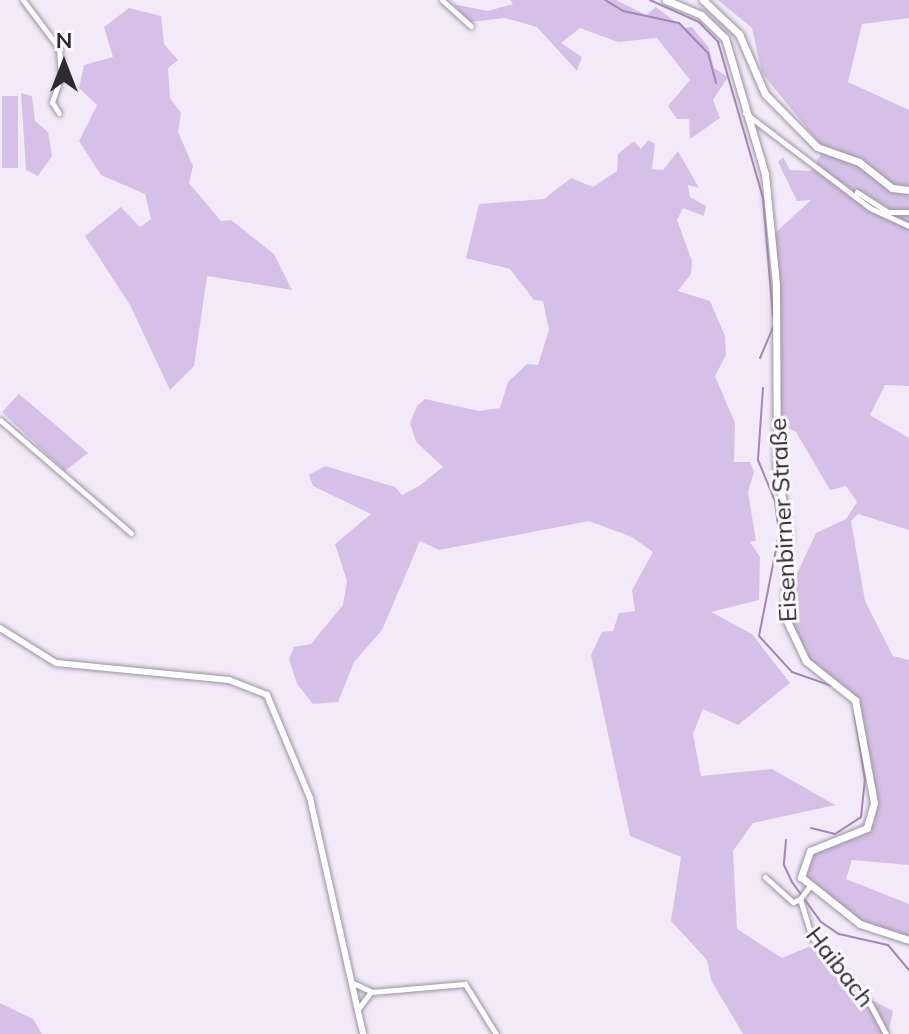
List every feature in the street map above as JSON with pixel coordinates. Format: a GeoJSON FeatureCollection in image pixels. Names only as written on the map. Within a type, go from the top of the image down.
{"type":"FeatureCollection","features":[{"type":"Feature","properties":{"kind":"main road","name":"Eisenbirner Straße"},"geometry":{"type":"LineString","coordinates":[[666,0],[722,32],[744,113],[765,174],[772,232],[777,471],[788,530],[785,617],[800,654],[855,700],[874,803],[867,828],[804,856],[800,872],[804,893]]}},
{"type":"Feature","properties":{"kind":"main road"},"geometry":{"type":"LineString","coordinates":[[703,0],[739,34],[765,94],[817,147],[859,162],[892,188],[909,190]]}},
{"type":"Feature","properties":{"kind":"main road"},"geometry":{"type":"LineString","coordinates":[[804,893],[860,924],[909,940]]}},
{"type":"Feature","properties":{"kind":"street"},"geometry":{"type":"LineString","coordinates":[[23,0],[59,48],[61,76],[52,102],[59,113]]}},
{"type":"Feature","properties":{"kind":"street"},"geometry":{"type":"LineString","coordinates":[[442,0],[471,26]]}},
{"type":"Feature","properties":{"kind":"street"},"geometry":{"type":"LineString","coordinates":[[744,113],[784,138],[803,161],[888,212],[909,212]]}},
{"type":"Feature","properties":{"kind":"street"},"geometry":{"type":"LineString","coordinates":[[856,192],[890,221],[909,226]]}},
{"type":"Feature","properties":{"kind":"street"},"geometry":{"type":"LineString","coordinates":[[0,420],[131,533]]}},
{"type":"Feature","properties":{"kind":"street"},"geometry":{"type":"LineString","coordinates":[[0,628],[56,663],[229,680],[267,695],[310,798],[363,1034]]}},
{"type":"Feature","properties":{"kind":"street","name":"Haibach"},"geometry":{"type":"LineString","coordinates":[[765,877],[793,902],[804,893]]}},
{"type":"Feature","properties":{"kind":"street","name":"Haibach"},"geometry":{"type":"LineString","coordinates":[[804,893],[811,936],[865,998],[886,1034]]}},
{"type":"Feature","properties":{"kind":"street"},"geometry":{"type":"LineString","coordinates":[[350,981],[372,992],[465,984],[477,993],[496,1034]]}},
{"type":"Feature","properties":{"kind":"street"},"geometry":{"type":"LineString","coordinates":[[357,1009],[372,992]]}},
{"type":"Feature","properties":{"kind":"shaded area"},"geometry":{"type":"Polygon","coordinates":[[[510,0],[616,0],[646,15],[656,7],[683,28],[692,27],[709,48],[714,68],[728,77],[713,100],[720,118],[690,139],[689,119],[677,119],[668,106],[690,80],[657,38],[618,42],[580,28],[561,43],[582,57],[577,71],[537,27],[505,18],[470,22],[453,4],[488,11],[513,4],[510,0]]]}},
{"type":"Feature","properties":{"kind":"shaded area"},"geometry":{"type":"Polygon","coordinates":[[[718,0],[909,0],[909,18],[862,24],[848,82],[909,110],[909,386],[885,385],[870,415],[909,438],[909,530],[858,514],[851,521],[865,601],[893,656],[909,660],[909,865],[852,860],[846,879],[909,904],[909,938],[865,924],[808,880],[806,864],[815,853],[862,835],[875,823],[877,804],[860,704],[808,659],[793,633],[788,593],[816,533],[846,519],[857,502],[846,486],[830,490],[796,432],[780,424],[775,233],[811,200],[797,201],[778,162],[783,157],[790,170],[811,171],[824,149],[762,73],[752,28],[718,0]]]}},
{"type":"Feature","properties":{"kind":"shaded area"},"geometry":{"type":"Polygon","coordinates":[[[129,8],[161,16],[164,44],[178,60],[168,68],[170,98],[181,113],[178,132],[193,166],[189,183],[221,221],[231,220],[274,254],[292,290],[207,276],[194,366],[170,390],[130,305],[85,236],[121,207],[140,227],[151,219],[145,194],[101,175],[79,141],[97,105],[79,88],[84,65],[113,57],[104,27],[129,8]]]}},
{"type":"Feature","properties":{"kind":"shaded area"},"geometry":{"type":"Polygon","coordinates":[[[21,93],[32,96],[35,121],[48,132],[52,156],[38,176],[26,170],[21,93]]]}},
{"type":"Feature","properties":{"kind":"shaded area"},"geometry":{"type":"Polygon","coordinates":[[[2,96],[18,96],[18,168],[2,168],[2,96]]]}},
{"type":"Feature","properties":{"kind":"shaded area"},"geometry":{"type":"Polygon","coordinates":[[[648,140],[655,144],[652,169],[663,170],[678,151],[699,188],[688,185],[690,197],[706,206],[704,216],[683,208],[677,220],[692,261],[691,274],[678,291],[710,301],[725,336],[726,355],[715,376],[735,423],[734,462],[750,462],[754,472],[748,492],[756,541],[750,542],[760,557],[759,600],[711,612],[752,634],[790,683],[738,725],[703,709],[693,734],[701,776],[772,769],[835,805],[753,823],[733,851],[737,929],[782,958],[813,945],[842,985],[893,1011],[888,1034],[743,1034],[711,980],[707,960],[671,921],[681,857],[630,836],[591,655],[602,632],[613,631],[619,613],[635,611],[632,590],[653,552],[632,537],[589,521],[439,550],[420,541],[382,630],[354,662],[338,702],[313,704],[297,684],[289,659],[294,647],[311,644],[343,605],[347,581],[335,544],[371,514],[313,486],[309,475],[325,466],[395,487],[402,495],[443,467],[416,442],[410,423],[417,406],[425,399],[479,411],[500,408],[508,382],[527,364],[538,365],[549,330],[543,301],[534,300],[510,269],[466,258],[479,204],[544,199],[571,178],[593,187],[617,171],[618,154],[634,141],[641,149],[648,140]]]}},
{"type":"Feature","properties":{"kind":"shaded area"},"geometry":{"type":"Polygon","coordinates":[[[19,394],[88,453],[65,471],[2,412],[19,394]]]}},
{"type":"Feature","properties":{"kind":"shaded area"},"geometry":{"type":"Polygon","coordinates":[[[0,1003],[33,1019],[42,1034],[0,1034],[0,1003]]]}},
{"type":"Feature","properties":{"kind":"waterway","name":"Haibach"},"geometry":{"type":"LineString","coordinates":[[605,0],[623,11],[679,23],[708,53],[716,83]]}},
{"type":"Feature","properties":{"kind":"waterway"},"geometry":{"type":"LineString","coordinates":[[650,0],[699,22],[718,42],[763,198],[773,317]]}},
{"type":"Feature","properties":{"kind":"waterway"},"geometry":{"type":"LineString","coordinates":[[760,358],[773,327]]}},
{"type":"Feature","properties":{"kind":"waterway"},"geometry":{"type":"LineString","coordinates":[[763,388],[758,460],[775,501],[779,534],[759,636],[792,672],[832,686]]}},
{"type":"Feature","properties":{"kind":"waterway"},"geometry":{"type":"LineString","coordinates":[[811,828],[835,834],[861,817],[865,780],[855,717]]}},
{"type":"Feature","properties":{"kind":"waterway"},"geometry":{"type":"LineString","coordinates":[[786,840],[784,865],[792,882],[821,922],[839,934],[888,945],[909,970]]}}]}
